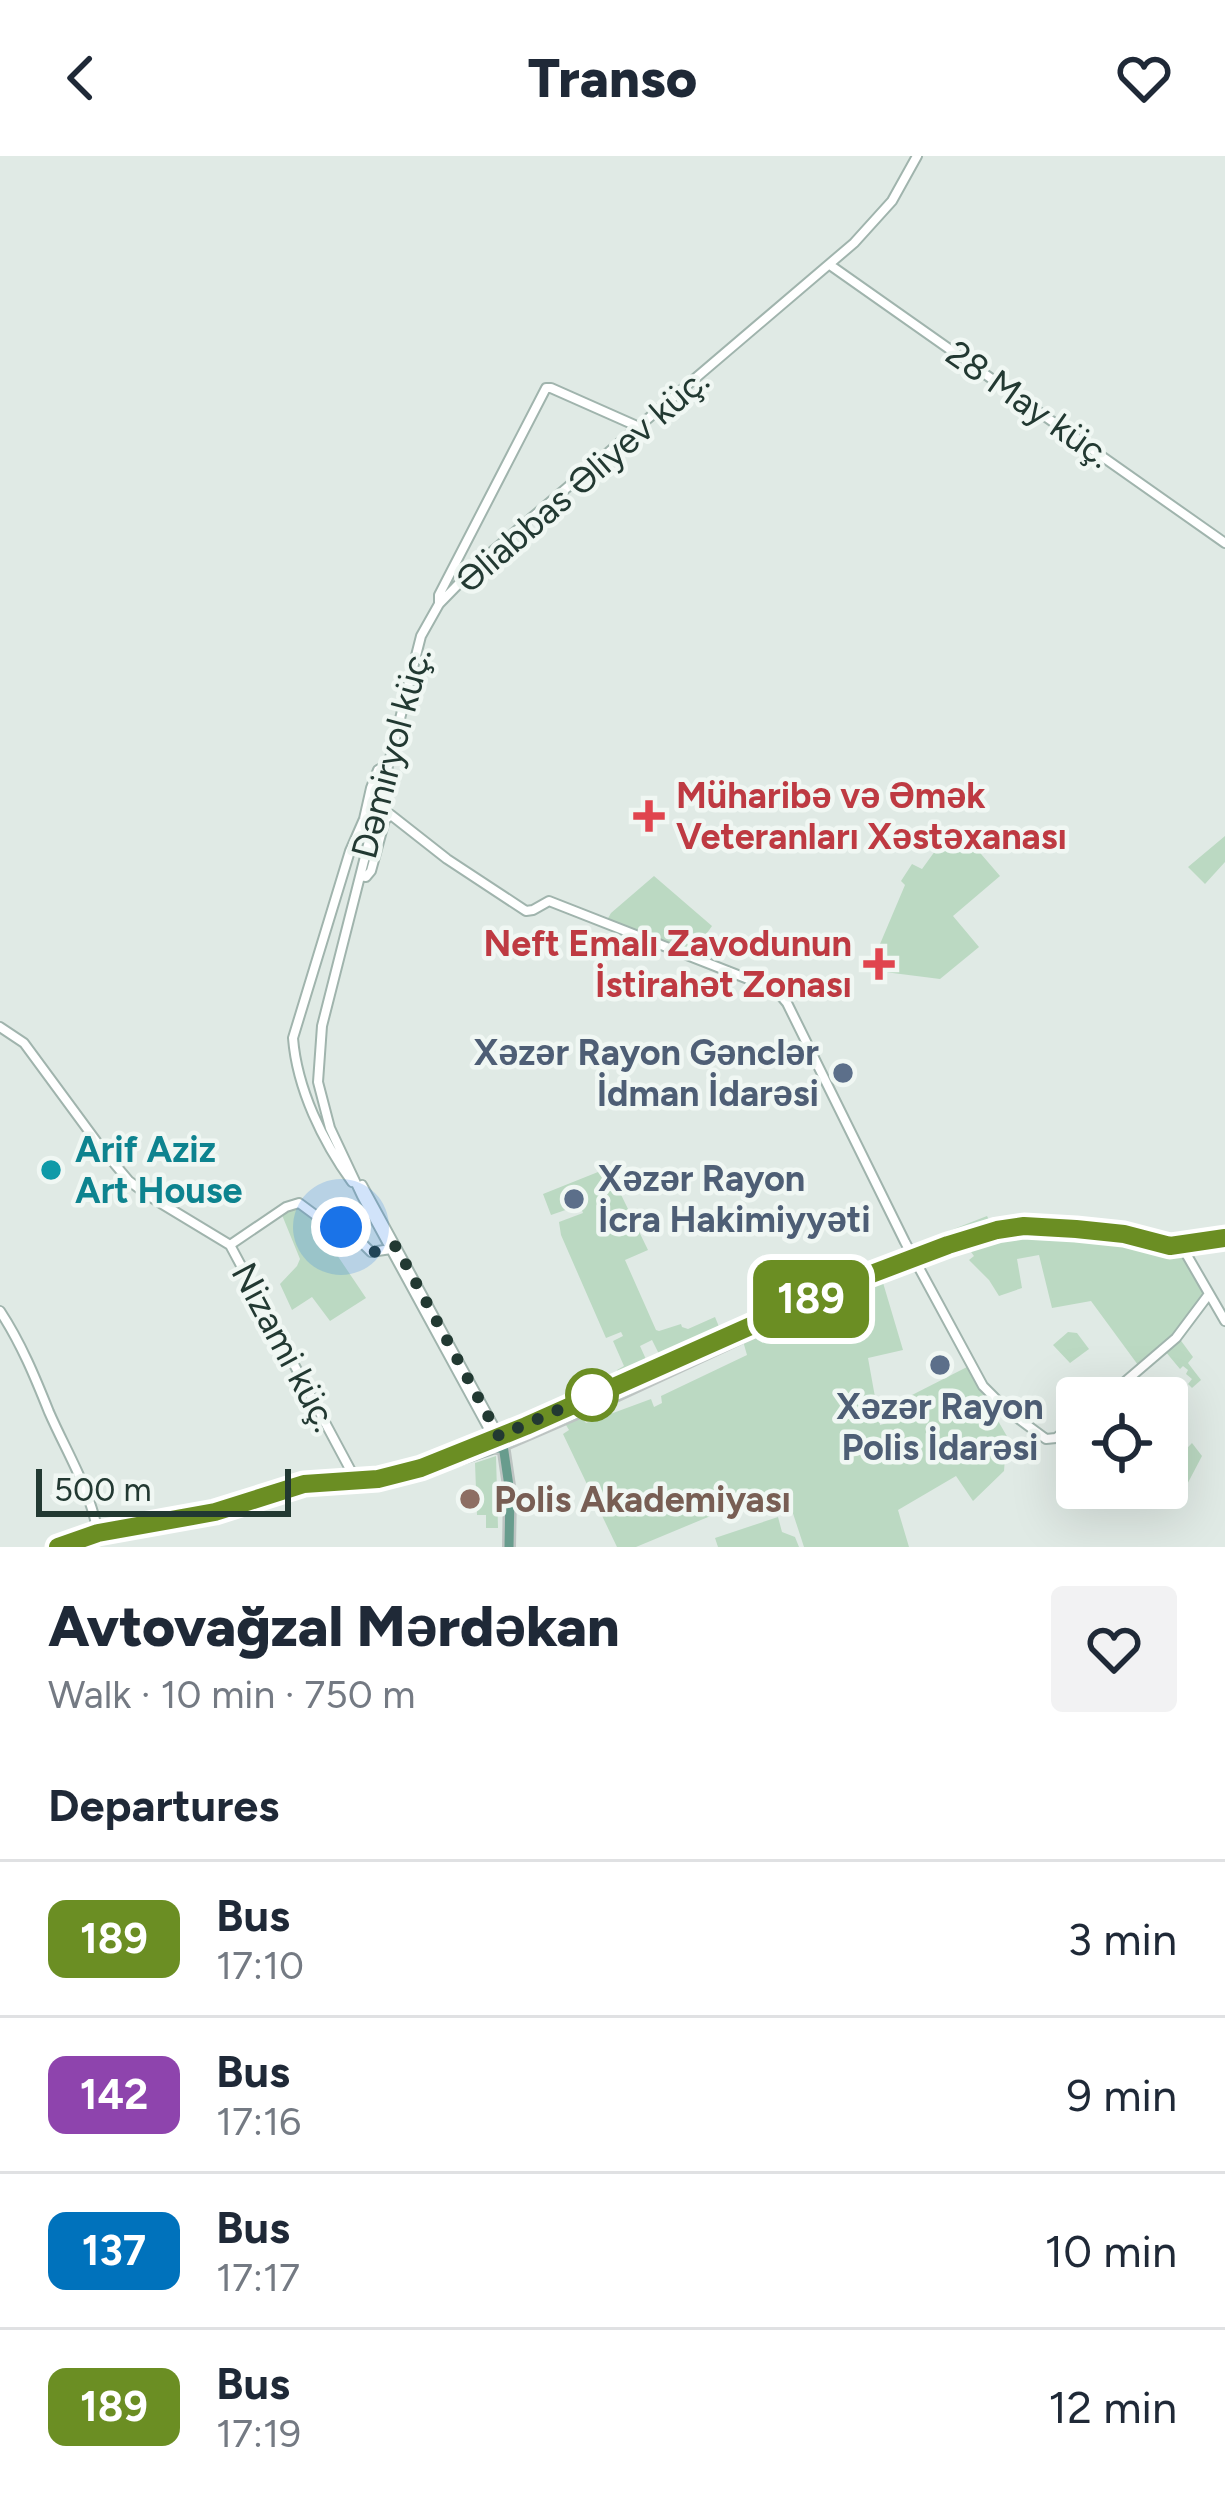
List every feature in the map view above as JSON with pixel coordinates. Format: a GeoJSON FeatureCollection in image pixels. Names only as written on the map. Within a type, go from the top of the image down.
{"type":"FeatureCollection","features":[{"type":"Feature","properties":{"kind":"main road","name":"Əliabbas Əliyev küç."},"geometry":{"type":"LineString","coordinates":[[380,1216],[335,1135],[324,1102],[322,1032],[418,648],[432,619],[449,595],[511,538],[831,265],[891,206],[918,156]]}},
{"type":"Feature","properties":{"kind":"main road","name":"Dəmiryol küç."},"geometry":{"type":"LineString","coordinates":[[348,1171],[325,1112],[318,1048],[415,653],[430,618],[489,554],[831,265]]}},
{"type":"Feature","properties":{"kind":"main road","name":"28 May küç."},"geometry":{"type":"LineString","coordinates":[[831,265],[1225,543]]}},
{"type":"Feature","properties":{"kind":"main road"},"geometry":{"type":"LineString","coordinates":[[440,604],[439,595],[466,539],[546,388],[639,427]]}},
{"type":"Feature","properties":{"kind":"main road"},"geometry":{"type":"LineString","coordinates":[[387,766],[378,770],[368,795],[293,1041],[319,1127],[394,1248],[497,1442],[510,1493],[507,1547]]}},
{"type":"Feature","properties":{"kind":"main road"},"geometry":{"type":"LineString","coordinates":[[361,876],[370,873],[386,818],[391,815],[526,911],[548,901],[776,990],[788,1003],[913,1258],[985,1390],[1036,1434],[1056,1437]]}},
{"type":"Feature","properties":{"kind":"main road","name":"Nizami küç."},"geometry":{"type":"LineString","coordinates":[[0,1027],[27,1047],[129,1181],[230,1245],[352,1480]]}},
{"type":"Feature","properties":{"kind":"main road"},"geometry":{"type":"LineString","coordinates":[[362,1196],[380,1216],[394,1248]]}},
{"type":"Feature","properties":{"kind":"main road"},"geometry":{"type":"LineString","coordinates":[[230,1245],[298,1203],[351,1232],[371,1252],[394,1248]]}},
{"type":"Feature","properties":{"kind":"main road"},"geometry":{"type":"LineString","coordinates":[[58,1547],[98,1533],[215,1512],[304,1484],[428,1471],[970,1237],[1024,1226],[1124,1234],[1167,1246],[1225,1238]]}},
{"type":"Feature","properties":{"kind":"main road"},"geometry":{"type":"LineString","coordinates":[[1181,1245],[1225,1321]]}},
{"type":"Feature","properties":{"kind":"main road"},"geometry":{"type":"LineString","coordinates":[[1131,1377],[1177,1338],[1209,1294]]}},
{"type":"Feature","properties":{"kind":"main road"},"geometry":{"type":"LineString","coordinates":[[0,1311],[74,1461],[98,1533]]}},
{"type":"Feature","properties":{"kind":"green space"},"geometry":{"type":"Polygon","coordinates":[[[951,829],[975,847],[1000,876],[953,916],[979,947],[940,979],[869,970],[905,885],[901,881],[912,864],[922,869],[951,829]]]}},
{"type":"Feature","properties":{"kind":"green space"},"geometry":{"type":"Polygon","coordinates":[[[1225,836],[1225,862],[1205,884],[1188,867],[1225,836]]]}},
{"type":"Feature","properties":{"kind":"green space"},"geometry":{"type":"Polygon","coordinates":[[[654,876],[712,926],[693,953],[607,920],[654,876]]]}},
{"type":"Feature","properties":{"kind":"green space"},"geometry":{"type":"Polygon","coordinates":[[[608,1168],[648,1250],[625,1260],[656,1330],[681,1324],[688,1329],[715,1317],[722,1334],[662,1360],[652,1340],[640,1346],[649,1366],[621,1379],[617,1370],[624,1366],[613,1341],[623,1336],[621,1332],[606,1338],[561,1235],[559,1222],[583,1213],[580,1205],[551,1215],[543,1194],[608,1168]]]}},
{"type":"Feature","properties":{"kind":"green space"},"geometry":{"type":"Polygon","coordinates":[[[297,1205],[345,1233],[335,1252],[366,1298],[330,1321],[312,1297],[292,1310],[280,1284],[300,1259],[282,1215],[297,1205]]]}},
{"type":"Feature","properties":{"kind":"green space"},"geometry":{"type":"Polygon","coordinates":[[[987,1216],[993,1228],[922,1251],[918,1243],[987,1216]]]}},
{"type":"Feature","properties":{"kind":"green space"},"geometry":{"type":"Polygon","coordinates":[[[1032,1229],[1132,1239],[1157,1250],[1179,1252],[1204,1293],[1175,1334],[1138,1365],[1091,1301],[1052,1308],[1039,1255],[1017,1259],[1022,1288],[999,1296],[969,1260],[974,1256],[966,1245],[1032,1229]]]}},
{"type":"Feature","properties":{"kind":"green space"},"geometry":{"type":"Polygon","coordinates":[[[881,1276],[903,1350],[868,1358],[880,1425],[906,1418],[916,1407],[912,1395],[967,1367],[1016,1452],[1005,1458],[1004,1471],[973,1501],[956,1476],[898,1510],[909,1547],[804,1547],[785,1489],[636,1547],[617,1547],[563,1434],[569,1430],[566,1425],[582,1417],[586,1423],[651,1399],[654,1407],[662,1403],[661,1396],[747,1355],[743,1341],[780,1324],[783,1328],[881,1276]]]}},
{"type":"Feature","properties":{"kind":"green space"},"geometry":{"type":"Polygon","coordinates":[[[1068,1332],[1077,1333],[1089,1349],[1070,1363],[1053,1345],[1068,1332]]]}},
{"type":"Feature","properties":{"kind":"green space"},"geometry":{"type":"Polygon","coordinates":[[[1179,1338],[1193,1357],[1188,1363],[1201,1380],[1192,1388],[1188,1370],[1180,1369],[1165,1351],[1179,1338]]]}},
{"type":"Feature","properties":{"kind":"green space"},"geometry":{"type":"Polygon","coordinates":[[[1192,1443],[1202,1456],[1188,1483],[1192,1443]]]}},
{"type":"Feature","properties":{"kind":"green space"},"geometry":{"type":"Polygon","coordinates":[[[496,1456],[498,1528],[486,1528],[486,1515],[477,1515],[475,1463],[496,1456]]]}},
{"type":"Feature","properties":{"kind":"green space"},"geometry":{"type":"Polygon","coordinates":[[[778,1517],[782,1532],[795,1537],[799,1547],[718,1547],[715,1538],[778,1517]]]}},
{"type":"Feature","properties":{"kind":"bus line","name":"189"},"geometry":{"type":"LineString","coordinates":[[58,1547],[98,1533],[215,1512],[304,1484],[378,1479],[421,1468],[845,1284],[1012,1226],[1124,1234],[1170,1246],[1225,1238]]}},
{"type":"Feature","properties":{"kind":"place","name":"Müharibə və Əmək Veteranları Xəstəxanası"},"geometry":{"type":"Point","coordinates":[649,816]}},
{"type":"Feature","properties":{"kind":"place","name":"Neft Emalı Zavodunun İstirahət Zonası"},"geometry":{"type":"Point","coordinates":[879,964]}},
{"type":"Feature","properties":{"kind":"place","name":"Xəzər Rayon Gənclər İdman İdarəsi"},"geometry":{"type":"Point","coordinates":[843,1073]}},
{"type":"Feature","properties":{"kind":"place","name":"Arif Aziz Art House"},"geometry":{"type":"Point","coordinates":[51,1170]}},
{"type":"Feature","properties":{"kind":"place","name":"Xəzər Rayon İcra Hakimiyyəti"},"geometry":{"type":"Point","coordinates":[574,1199]}},
{"type":"Feature","properties":{"kind":"place","name":"Xəzər Rayon Polis İdarəsi"},"geometry":{"type":"Point","coordinates":[940,1365]}},
{"type":"Feature","properties":{"kind":"place","name":"Polis Akademiyası"},"geometry":{"type":"Point","coordinates":[470,1499]}},
{"type":"Feature","properties":{"kind":"route"},"geometry":{"type":"LineString","coordinates":[[341,1227],[371,1252],[396,1246],[499,1436],[592,1395]]}}]}
